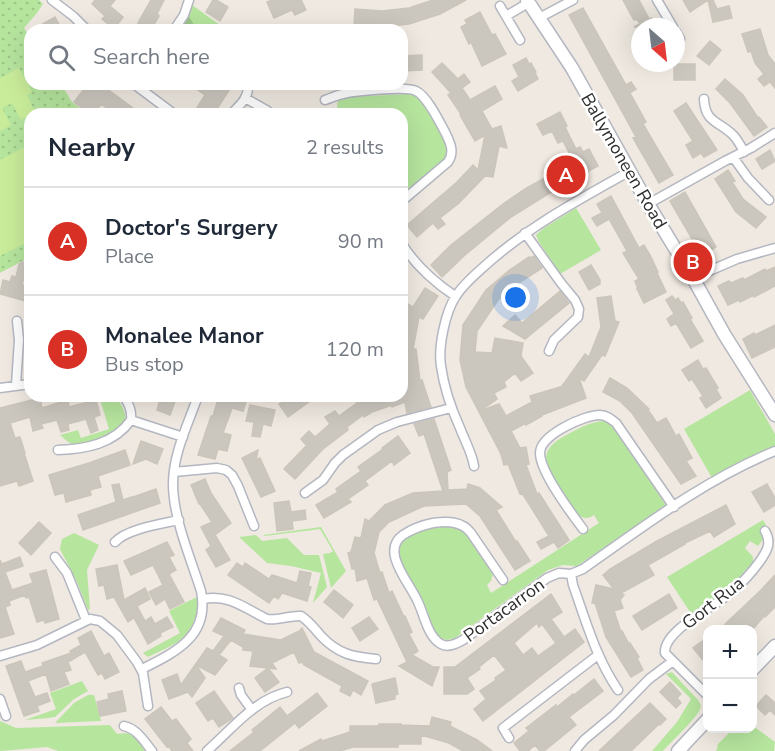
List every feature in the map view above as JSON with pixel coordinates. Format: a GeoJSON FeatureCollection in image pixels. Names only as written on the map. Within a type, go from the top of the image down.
{"type":"FeatureCollection","features":[{"type":"Feature","properties":{"kind":"street"},"geometry":{"type":"LineString","coordinates":[[52,0],[81,24]]}},
{"type":"Feature","properties":{"kind":"street"},"geometry":{"type":"LineString","coordinates":[[178,24],[189,0]]}},
{"type":"Feature","properties":{"kind":"street"},"geometry":{"type":"LineString","coordinates":[[539,18],[573,0]]}},
{"type":"Feature","properties":{"kind":"street"},"geometry":{"type":"LineString","coordinates":[[657,0],[668,18]]}},
{"type":"Feature","properties":{"kind":"street"},"geometry":{"type":"LineString","coordinates":[[506,16],[528,1]]}},
{"type":"Feature","properties":{"kind":"street","name":"Ballymoneen Road"},"geometry":{"type":"LineString","coordinates":[[528,1],[572,68],[724,334],[775,415]]}},
{"type":"Feature","properties":{"kind":"street"},"geometry":{"type":"LineString","coordinates":[[500,6],[520,40]]}},
{"type":"Feature","properties":{"kind":"street"},"geometry":{"type":"LineString","coordinates":[[408,89],[417,91],[429,104],[451,144],[452,155],[448,162],[408,196]]}},
{"type":"Feature","properties":{"kind":"street"},"geometry":{"type":"LineString","coordinates":[[143,90],[166,108]]}},
{"type":"Feature","properties":{"kind":"street"},"geometry":{"type":"LineString","coordinates":[[236,108],[245,98],[248,90]]}},
{"type":"Feature","properties":{"kind":"street"},"geometry":{"type":"LineString","coordinates":[[325,100],[344,94],[391,90]]}},
{"type":"Feature","properties":{"kind":"street"},"geometry":{"type":"LineString","coordinates":[[245,98],[263,108]]}},
{"type":"Feature","properties":{"kind":"street"},"geometry":{"type":"LineString","coordinates":[[704,99],[705,110],[709,116],[732,134],[744,152]]}},
{"type":"Feature","properties":{"kind":"street"},"geometry":{"type":"LineString","coordinates":[[648,204],[775,133]]}},
{"type":"Feature","properties":{"kind":"street"},"geometry":{"type":"LineString","coordinates":[[733,157],[748,178],[769,200]]}},
{"type":"Feature","properties":{"kind":"street"},"geometry":{"type":"LineString","coordinates":[[474,466],[472,455],[451,408],[442,374],[440,353],[444,330],[455,296],[468,280],[525,233],[567,206],[630,171]]}},
{"type":"Feature","properties":{"kind":"street"},"geometry":{"type":"LineString","coordinates":[[525,233],[575,300],[579,309],[576,319],[554,340],[549,351]]}},
{"type":"Feature","properties":{"kind":"street"},"geometry":{"type":"LineString","coordinates":[[693,278],[737,259],[775,248]]}},
{"type":"Feature","properties":{"kind":"street"},"geometry":{"type":"LineString","coordinates":[[408,252],[433,280],[455,296]]}},
{"type":"Feature","properties":{"kind":"street"},"geometry":{"type":"LineString","coordinates":[[16,385],[19,340],[17,321]]}},
{"type":"Feature","properties":{"kind":"street"},"geometry":{"type":"LineString","coordinates":[[0,388],[24,384]]}},
{"type":"Feature","properties":{"kind":"street"},"geometry":{"type":"LineString","coordinates":[[58,450],[83,449],[101,443],[121,431],[131,420],[132,412],[127,402]]}},
{"type":"Feature","properties":{"kind":"street"},"geometry":{"type":"LineString","coordinates":[[142,669],[172,653],[190,640],[201,618],[203,599],[178,520],[173,483],[183,437],[196,402]]}},
{"type":"Feature","properties":{"kind":"street"},"geometry":{"type":"LineString","coordinates":[[305,493],[322,480],[343,455],[378,430],[397,422],[451,408]]}},
{"type":"Feature","properties":{"kind":"street"},"geometry":{"type":"LineString","coordinates":[[583,529],[542,465],[540,452],[546,438],[574,423],[600,414],[616,423],[674,507]]}},
{"type":"Feature","properties":{"kind":"street"},"geometry":{"type":"LineString","coordinates":[[131,420],[183,437]]}},
{"type":"Feature","properties":{"kind":"street","name":"Portacarron"},"geometry":{"type":"LineString","coordinates":[[502,580],[467,528],[456,523],[441,522],[419,527],[400,537],[395,546],[396,561],[432,634],[441,644],[447,646],[456,644],[547,578],[559,573],[572,573],[583,569],[674,507],[751,462],[775,451]]}},
{"type":"Feature","properties":{"kind":"street"},"geometry":{"type":"LineString","coordinates":[[174,472],[221,468],[226,470],[238,486],[254,526]]}},
{"type":"Feature","properties":{"kind":"street"},"geometry":{"type":"LineString","coordinates":[[115,542],[123,536],[178,520]]}},
{"type":"Feature","properties":{"kind":"street","name":"Gort Rua"},"geometry":{"type":"LineString","coordinates":[[673,661],[664,650],[669,639],[684,625],[728,596],[750,574],[768,547],[769,540],[765,531]]}},
{"type":"Feature","properties":{"kind":"street"},"geometry":{"type":"LineString","coordinates":[[55,556],[67,573],[86,620]]}},
{"type":"Feature","properties":{"kind":"street","name":"Portacarron"},"geometry":{"type":"LineString","coordinates":[[572,573],[573,585],[598,655],[618,690]]}},
{"type":"Feature","properties":{"kind":"street"},"geometry":{"type":"LineString","coordinates":[[203,599],[225,598],[271,620],[301,616],[330,645],[342,653],[376,659]]}},
{"type":"Feature","properties":{"kind":"street"},"geometry":{"type":"LineString","coordinates":[[0,656],[37,645],[86,620],[100,621],[117,635],[142,669],[148,706]]}},
{"type":"Feature","properties":{"kind":"street"},"geometry":{"type":"LineString","coordinates":[[757,666],[775,646]]}},
{"type":"Feature","properties":{"kind":"street"},"geometry":{"type":"LineString","coordinates":[[509,738],[502,728],[598,655]]}},
{"type":"Feature","properties":{"kind":"street"},"geometry":{"type":"LineString","coordinates":[[574,751],[649,679],[673,661],[703,691]]}},
{"type":"Feature","properties":{"kind":"street"},"geometry":{"type":"LineString","coordinates":[[239,688],[252,710]]}},
{"type":"Feature","properties":{"kind":"street"},"geometry":{"type":"LineString","coordinates":[[207,751],[252,710],[276,694],[287,692]]}},
{"type":"Feature","properties":{"kind":"street"},"geometry":{"type":"LineString","coordinates":[[0,699],[6,716]]}},
{"type":"Feature","properties":{"kind":"street"},"geometry":{"type":"LineString","coordinates":[[678,751],[703,724]]}},
{"type":"Feature","properties":{"kind":"street"},"geometry":{"type":"LineString","coordinates":[[124,726],[136,732],[152,751]]}},
{"type":"Feature","properties":{"kind":"green space"},"geometry":{"type":"Polygon","coordinates":[[[0,0],[39,0],[43,4],[27,24],[24,24],[24,90],[65,90],[72,102],[80,108],[24,108],[24,260],[0,273],[0,0]]]}},
{"type":"Feature","properties":{"kind":"green space"},"geometry":{"type":"Polygon","coordinates":[[[192,5],[219,24],[183,24],[192,5]]]}},
{"type":"Feature","properties":{"kind":"green space"},"geometry":{"type":"Polygon","coordinates":[[[19,68],[24,77],[24,90],[32,92],[27,95],[33,108],[24,108],[24,118],[21,120],[12,103],[2,108],[11,125],[0,131],[0,78],[19,68]]]}},
{"type":"Feature","properties":{"kind":"green space"},"geometry":{"type":"Polygon","coordinates":[[[408,94],[415,96],[427,109],[443,136],[446,155],[443,160],[408,191],[408,108],[338,108],[339,99],[408,94]]]}},
{"type":"Feature","properties":{"kind":"green space"},"geometry":{"type":"Polygon","coordinates":[[[24,147],[24,244],[0,256],[0,160],[24,147]]]}},
{"type":"Feature","properties":{"kind":"green space"},"geometry":{"type":"Polygon","coordinates":[[[576,208],[601,250],[560,274],[536,235],[576,208]]]}},
{"type":"Feature","properties":{"kind":"green space"},"geometry":{"type":"Polygon","coordinates":[[[750,390],[775,434],[775,446],[712,478],[684,429],[750,390]]]}},
{"type":"Feature","properties":{"kind":"green space"},"geometry":{"type":"Polygon","coordinates":[[[101,402],[120,402],[126,421],[108,434],[93,442],[78,445],[72,444],[60,435],[78,430],[81,438],[109,429],[101,402]]]}},
{"type":"Feature","properties":{"kind":"green space"},"geometry":{"type":"Polygon","coordinates":[[[603,421],[616,429],[666,505],[577,566],[563,565],[548,570],[455,638],[447,640],[441,638],[435,632],[424,604],[402,565],[398,549],[400,545],[410,536],[428,529],[453,527],[462,531],[475,544],[493,574],[487,585],[491,593],[599,523],[594,515],[585,518],[576,512],[552,474],[546,459],[547,452],[560,439],[594,422],[603,421]]]}},
{"type":"Feature","properties":{"kind":"green space"},"geometry":{"type":"Polygon","coordinates":[[[763,520],[766,525],[760,529],[764,538],[758,546],[750,541],[745,548],[753,557],[753,562],[728,590],[692,615],[667,577],[763,520]]]}},
{"type":"Feature","properties":{"kind":"green space"},"geometry":{"type":"Polygon","coordinates":[[[321,527],[346,571],[331,588],[323,554],[333,551],[320,529],[263,535],[321,527]]]}},
{"type":"Feature","properties":{"kind":"green space"},"geometry":{"type":"Polygon","coordinates":[[[74,533],[99,545],[87,570],[90,609],[88,610],[60,549],[62,539],[74,533]]]}},
{"type":"Feature","properties":{"kind":"green space"},"geometry":{"type":"Polygon","coordinates":[[[256,535],[262,541],[287,538],[304,555],[319,555],[327,587],[313,603],[321,573],[267,563],[239,537],[256,535]]]}},
{"type":"Feature","properties":{"kind":"green space"},"geometry":{"type":"Polygon","coordinates":[[[197,597],[196,615],[184,636],[173,645],[148,657],[143,653],[180,633],[169,611],[197,597]]]}},
{"type":"Feature","properties":{"kind":"green space"},"geometry":{"type":"Polygon","coordinates":[[[672,672],[698,700],[701,708],[663,751],[652,751],[677,722],[691,699],[666,674],[672,672]]]}},
{"type":"Feature","properties":{"kind":"green space"},"geometry":{"type":"Polygon","coordinates":[[[82,681],[88,691],[74,699],[55,717],[25,720],[56,709],[50,693],[82,681]]]}},
{"type":"Feature","properties":{"kind":"green space"},"geometry":{"type":"Polygon","coordinates":[[[88,695],[94,695],[101,721],[55,723],[74,703],[88,695]]]}},
{"type":"Feature","properties":{"kind":"green space"},"geometry":{"type":"Polygon","coordinates":[[[0,721],[16,728],[110,725],[117,734],[134,736],[145,751],[58,751],[47,747],[0,751],[0,721]]]}},
{"type":"Feature","properties":{"kind":"green space"},"geometry":{"type":"Polygon","coordinates":[[[757,729],[775,742],[774,751],[716,751],[717,745],[729,733],[757,733],[757,729]]]}},
{"type":"Feature","properties":{"kind":"building"},"geometry":{"type":"Polygon","coordinates":[[[95,0],[115,0],[110,6],[123,17],[118,24],[108,24],[102,19],[105,16],[92,4],[95,0]]]}},
{"type":"Feature","properties":{"kind":"building"},"geometry":{"type":"Polygon","coordinates":[[[151,0],[164,0],[154,24],[138,24],[151,0]]]}},
{"type":"Feature","properties":{"kind":"building"},"geometry":{"type":"Polygon","coordinates":[[[213,0],[228,7],[220,21],[206,12],[213,0]]]}},
{"type":"Feature","properties":{"kind":"building"},"geometry":{"type":"Polygon","coordinates":[[[301,0],[306,10],[295,15],[292,10],[274,18],[267,2],[301,0]]]}},
{"type":"Feature","properties":{"kind":"building"},"geometry":{"type":"Polygon","coordinates":[[[433,0],[466,0],[440,14],[409,24],[354,24],[355,9],[382,11],[409,8],[433,0]]]}},
{"type":"Feature","properties":{"kind":"building"},"geometry":{"type":"Polygon","coordinates":[[[623,0],[639,0],[648,18],[633,18],[623,0]]]}},
{"type":"Feature","properties":{"kind":"building"},"geometry":{"type":"Polygon","coordinates":[[[683,0],[708,0],[690,12],[683,0]]]}},
{"type":"Feature","properties":{"kind":"building"},"geometry":{"type":"Polygon","coordinates":[[[708,0],[713,0],[717,9],[729,6],[732,18],[713,22],[708,0]]]}},
{"type":"Feature","properties":{"kind":"building"},"geometry":{"type":"Polygon","coordinates":[[[583,8],[626,85],[631,82],[636,89],[630,93],[646,122],[643,124],[673,175],[659,183],[569,15],[583,8]]]}},
{"type":"Feature","properties":{"kind":"building"},"geometry":{"type":"Polygon","coordinates":[[[480,12],[492,35],[495,34],[506,54],[482,66],[461,27],[467,24],[465,20],[480,12]]]}},
{"type":"Feature","properties":{"kind":"building"},"geometry":{"type":"Polygon","coordinates":[[[55,17],[59,24],[43,24],[55,17]]]}},
{"type":"Feature","properties":{"kind":"building"},"geometry":{"type":"Polygon","coordinates":[[[760,29],[768,55],[775,64],[775,88],[770,82],[764,86],[758,79],[764,74],[755,63],[751,51],[748,52],[742,34],[760,29]]]}},
{"type":"Feature","properties":{"kind":"building"},"geometry":{"type":"Polygon","coordinates":[[[710,41],[721,50],[709,65],[697,56],[710,41]]]}},
{"type":"Feature","properties":{"kind":"building"},"geometry":{"type":"Polygon","coordinates":[[[422,55],[422,70],[408,71],[408,56],[422,55]]]}},
{"type":"Feature","properties":{"kind":"building"},"geometry":{"type":"Polygon","coordinates":[[[526,58],[529,64],[531,63],[538,79],[518,91],[512,81],[519,77],[513,65],[526,58]]]}},
{"type":"Feature","properties":{"kind":"building"},"geometry":{"type":"Polygon","coordinates":[[[442,63],[459,80],[464,74],[470,82],[462,88],[470,100],[495,86],[502,99],[482,111],[492,129],[501,126],[507,148],[499,146],[493,177],[485,176],[459,203],[440,218],[445,224],[438,229],[433,223],[417,237],[408,224],[457,182],[473,165],[478,170],[485,135],[475,141],[448,95],[451,93],[432,72],[442,63]]]}},
{"type":"Feature","properties":{"kind":"building"},"geometry":{"type":"Polygon","coordinates":[[[685,64],[695,64],[695,80],[674,80],[674,72],[685,72],[685,64]]]}},
{"type":"Feature","properties":{"kind":"building"},"geometry":{"type":"Polygon","coordinates":[[[725,79],[743,95],[767,127],[754,136],[730,103],[716,89],[725,79]]]}},
{"type":"Feature","properties":{"kind":"building"},"geometry":{"type":"Polygon","coordinates":[[[83,90],[109,90],[133,108],[107,108],[101,104],[98,108],[82,108],[74,102],[83,90]]]}},
{"type":"Feature","properties":{"kind":"building"},"geometry":{"type":"Polygon","coordinates":[[[198,90],[229,90],[218,108],[197,108],[205,95],[198,90]]]}},
{"type":"Feature","properties":{"kind":"building"},"geometry":{"type":"Polygon","coordinates":[[[686,103],[717,150],[704,157],[701,153],[693,158],[686,145],[693,141],[674,111],[686,103]]]}},
{"type":"Feature","properties":{"kind":"building"},"geometry":{"type":"Polygon","coordinates":[[[560,112],[576,149],[580,147],[583,152],[589,149],[598,166],[511,217],[442,277],[431,265],[451,245],[525,189],[574,162],[563,141],[558,143],[552,131],[543,135],[537,124],[560,112]]]}},
{"type":"Feature","properties":{"kind":"building"},"geometry":{"type":"Polygon","coordinates":[[[770,150],[775,161],[762,169],[756,159],[770,150]]]}},
{"type":"Feature","properties":{"kind":"building"},"geometry":{"type":"Polygon","coordinates":[[[728,170],[735,181],[732,182],[743,199],[766,217],[756,228],[736,212],[715,179],[728,170]]]}},
{"type":"Feature","properties":{"kind":"building"},"geometry":{"type":"Polygon","coordinates":[[[685,192],[716,247],[702,256],[670,201],[685,192]]]}},
{"type":"Feature","properties":{"kind":"building"},"geometry":{"type":"Polygon","coordinates":[[[611,196],[639,248],[644,245],[650,255],[666,292],[644,303],[635,281],[639,279],[623,253],[627,251],[609,219],[597,226],[592,218],[602,213],[597,204],[611,196]]]}},
{"type":"Feature","properties":{"kind":"building"},"geometry":{"type":"Polygon","coordinates":[[[534,256],[542,268],[498,300],[477,331],[475,352],[492,353],[495,338],[523,343],[521,356],[533,373],[521,381],[515,373],[504,382],[506,387],[494,393],[497,399],[480,411],[499,404],[506,416],[532,402],[530,396],[560,387],[560,389],[585,354],[589,357],[601,327],[597,298],[611,296],[615,321],[619,322],[605,356],[602,355],[584,381],[579,378],[586,398],[542,415],[511,431],[520,448],[526,447],[529,464],[526,465],[537,494],[539,493],[569,540],[558,548],[554,542],[541,549],[537,542],[549,536],[522,493],[520,494],[508,464],[504,465],[501,454],[466,387],[460,360],[463,325],[486,290],[511,269],[534,256]]]}},
{"type":"Feature","properties":{"kind":"building"},"geometry":{"type":"Polygon","coordinates":[[[24,262],[22,285],[24,285],[24,300],[0,294],[3,280],[10,282],[12,276],[16,277],[19,264],[24,262]]]}},
{"type":"Feature","properties":{"kind":"building"},"geometry":{"type":"Polygon","coordinates":[[[591,265],[600,284],[589,290],[579,272],[591,265]]]}},
{"type":"Feature","properties":{"kind":"building"},"geometry":{"type":"Polygon","coordinates":[[[775,267],[775,286],[754,297],[754,295],[728,305],[718,286],[729,281],[731,283],[743,278],[744,280],[765,269],[766,271],[775,267]]]}},
{"type":"Feature","properties":{"kind":"building"},"geometry":{"type":"Polygon","coordinates":[[[425,288],[438,296],[423,319],[419,317],[413,349],[416,349],[420,381],[422,380],[431,407],[407,413],[405,402],[408,402],[408,304],[413,307],[425,288]]]}},
{"type":"Feature","properties":{"kind":"building"},"geometry":{"type":"Polygon","coordinates":[[[560,291],[569,303],[525,339],[503,326],[515,315],[522,323],[560,291]]]}},
{"type":"Feature","properties":{"kind":"building"},"geometry":{"type":"Polygon","coordinates":[[[672,296],[675,300],[678,298],[681,303],[683,302],[703,341],[691,348],[676,323],[671,326],[667,319],[674,314],[666,300],[672,296]]]}},
{"type":"Feature","properties":{"kind":"building"},"geometry":{"type":"Polygon","coordinates":[[[775,325],[775,347],[752,358],[743,339],[775,325]]]}},
{"type":"Feature","properties":{"kind":"building"},"geometry":{"type":"Polygon","coordinates":[[[698,360],[703,369],[706,368],[721,398],[706,408],[700,398],[703,396],[692,379],[689,381],[682,370],[698,360]]]}},
{"type":"Feature","properties":{"kind":"building"},"geometry":{"type":"Polygon","coordinates":[[[610,378],[627,388],[649,409],[657,423],[666,418],[676,436],[679,434],[692,458],[686,461],[696,476],[681,484],[632,413],[620,401],[603,392],[610,378]]]}},
{"type":"Feature","properties":{"kind":"building"},"geometry":{"type":"Polygon","coordinates":[[[24,402],[41,402],[42,408],[62,402],[68,402],[69,407],[97,402],[100,415],[94,417],[98,430],[91,433],[86,419],[68,424],[69,430],[61,432],[57,420],[41,424],[43,428],[33,431],[30,417],[10,423],[15,438],[20,437],[33,481],[19,486],[17,481],[0,486],[0,408],[24,402]]]}},
{"type":"Feature","properties":{"kind":"building"},"geometry":{"type":"Polygon","coordinates":[[[159,402],[175,402],[170,415],[157,410],[159,402]]]}},
{"type":"Feature","properties":{"kind":"building"},"geometry":{"type":"Polygon","coordinates":[[[217,402],[246,402],[243,411],[232,408],[223,433],[231,435],[227,451],[218,449],[215,459],[198,455],[211,416],[213,416],[217,402]]]}},
{"type":"Feature","properties":{"kind":"building"},"geometry":{"type":"Polygon","coordinates":[[[282,402],[309,402],[288,417],[279,404],[282,402]]]}},
{"type":"Feature","properties":{"kind":"building"},"geometry":{"type":"Polygon","coordinates":[[[405,402],[372,412],[364,417],[363,415],[323,449],[295,479],[284,469],[309,443],[305,444],[301,439],[309,431],[315,437],[330,424],[325,417],[335,411],[339,416],[357,403],[405,402]]]}},
{"type":"Feature","properties":{"kind":"building"},"geometry":{"type":"Polygon","coordinates":[[[250,405],[275,410],[271,426],[263,424],[260,437],[252,436],[254,422],[246,421],[250,405]]]}},
{"type":"Feature","properties":{"kind":"building"},"geometry":{"type":"Polygon","coordinates":[[[434,419],[451,470],[447,472],[448,490],[467,489],[468,484],[480,488],[502,507],[496,510],[530,561],[515,570],[480,516],[466,504],[424,506],[389,522],[379,532],[374,553],[389,593],[392,591],[412,632],[409,634],[418,651],[412,655],[433,667],[439,667],[432,686],[399,666],[407,662],[377,599],[374,600],[367,578],[357,581],[355,568],[352,569],[348,553],[351,552],[355,537],[361,538],[365,519],[369,521],[385,505],[413,493],[443,491],[424,434],[419,436],[414,424],[434,419]]]}},
{"type":"Feature","properties":{"kind":"building"},"geometry":{"type":"Polygon","coordinates":[[[398,436],[410,453],[394,465],[392,461],[365,481],[368,485],[348,499],[351,502],[324,518],[316,505],[338,492],[336,489],[361,471],[358,467],[398,436]]]}},
{"type":"Feature","properties":{"kind":"building"},"geometry":{"type":"Polygon","coordinates":[[[141,441],[163,449],[157,464],[146,459],[133,464],[141,441]]]}},
{"type":"Feature","properties":{"kind":"building"},"geometry":{"type":"Polygon","coordinates":[[[125,450],[130,465],[98,476],[101,487],[90,490],[91,495],[66,502],[64,493],[55,495],[49,475],[125,450]]]}},
{"type":"Feature","properties":{"kind":"building"},"geometry":{"type":"Polygon","coordinates":[[[258,450],[256,460],[260,458],[275,491],[261,497],[242,458],[258,450]]]}},
{"type":"Feature","properties":{"kind":"building"},"geometry":{"type":"Polygon","coordinates":[[[205,479],[211,493],[231,523],[215,535],[230,560],[216,567],[206,550],[211,546],[201,527],[212,522],[199,504],[191,485],[205,479]]]}},
{"type":"Feature","properties":{"kind":"building"},"geometry":{"type":"Polygon","coordinates":[[[119,484],[123,500],[132,497],[133,499],[133,497],[156,489],[160,503],[83,530],[78,515],[116,502],[112,485],[119,484]]]}},
{"type":"Feature","properties":{"kind":"building"},"geometry":{"type":"Polygon","coordinates":[[[767,484],[775,498],[775,505],[764,512],[752,492],[767,484]]]}},
{"type":"Feature","properties":{"kind":"building"},"geometry":{"type":"Polygon","coordinates":[[[289,501],[291,512],[305,510],[306,519],[292,521],[293,529],[277,531],[274,503],[289,501]]]}},
{"type":"Feature","properties":{"kind":"building"},"geometry":{"type":"Polygon","coordinates":[[[726,505],[735,524],[714,537],[710,531],[648,565],[654,575],[621,593],[624,595],[620,600],[623,608],[614,611],[621,632],[639,657],[637,658],[643,670],[631,677],[606,637],[595,603],[592,603],[596,585],[614,589],[603,575],[610,569],[657,541],[726,505]]]}},
{"type":"Feature","properties":{"kind":"building"},"geometry":{"type":"Polygon","coordinates":[[[39,522],[51,533],[31,555],[19,543],[39,522]]]}},
{"type":"Feature","properties":{"kind":"building"},"geometry":{"type":"Polygon","coordinates":[[[167,542],[174,555],[169,557],[176,570],[169,574],[184,602],[170,609],[165,599],[156,605],[149,592],[163,585],[153,565],[131,575],[124,561],[167,542]]]}},
{"type":"Feature","properties":{"kind":"building"},"geometry":{"type":"Polygon","coordinates":[[[20,557],[23,566],[5,572],[12,590],[33,583],[30,574],[46,570],[59,619],[45,623],[44,620],[37,622],[29,597],[26,598],[25,595],[9,601],[10,605],[5,607],[14,634],[0,638],[0,560],[2,564],[20,557]]]}},
{"type":"Feature","properties":{"kind":"building"},"geometry":{"type":"Polygon","coordinates":[[[237,563],[243,567],[245,563],[269,579],[272,575],[297,583],[300,571],[311,573],[308,586],[311,587],[307,601],[282,593],[278,599],[274,596],[269,603],[228,575],[237,563]]]}},
{"type":"Feature","properties":{"kind":"building"},"geometry":{"type":"Polygon","coordinates":[[[117,565],[124,600],[145,588],[150,599],[137,606],[145,621],[151,617],[155,624],[167,617],[173,627],[160,633],[161,636],[148,644],[134,618],[128,622],[114,597],[107,599],[104,585],[99,586],[96,569],[117,565]]]}},
{"type":"Feature","properties":{"kind":"building"},"geometry":{"type":"Polygon","coordinates":[[[775,575],[775,607],[765,617],[756,625],[724,625],[775,575]]]}},
{"type":"Feature","properties":{"kind":"building"},"geometry":{"type":"Polygon","coordinates":[[[334,590],[353,605],[343,618],[324,602],[334,590]]]}},
{"type":"Feature","properties":{"kind":"building"},"geometry":{"type":"Polygon","coordinates":[[[551,594],[562,612],[551,619],[564,637],[575,629],[584,642],[483,721],[474,709],[486,699],[480,691],[506,670],[494,655],[467,678],[474,689],[467,694],[444,694],[444,667],[455,667],[551,594]],[[537,623],[514,643],[523,655],[532,648],[538,656],[556,643],[542,624],[539,627],[537,623]]]}},
{"type":"Feature","properties":{"kind":"building"},"geometry":{"type":"Polygon","coordinates":[[[669,594],[677,608],[642,630],[633,616],[669,594]]]}},
{"type":"Feature","properties":{"kind":"building"},"geometry":{"type":"Polygon","coordinates":[[[369,617],[378,629],[360,641],[352,628],[369,617]]]}},
{"type":"Feature","properties":{"kind":"building"},"geometry":{"type":"Polygon","coordinates":[[[221,618],[245,630],[243,634],[281,640],[297,632],[296,635],[302,628],[314,652],[368,681],[361,695],[353,690],[350,696],[340,691],[342,686],[302,662],[299,663],[294,652],[272,663],[276,669],[250,666],[253,651],[243,650],[243,647],[231,640],[219,655],[227,660],[215,675],[196,665],[205,678],[192,697],[188,692],[169,699],[162,680],[177,674],[181,685],[207,648],[213,651],[224,636],[213,631],[221,618]]]}},
{"type":"Feature","properties":{"kind":"building"},"geometry":{"type":"Polygon","coordinates":[[[91,631],[104,656],[109,653],[119,672],[105,679],[102,673],[98,675],[85,652],[68,662],[71,670],[64,672],[69,684],[51,691],[46,674],[28,681],[35,697],[47,693],[50,701],[37,706],[39,711],[24,716],[6,666],[21,661],[25,672],[43,666],[42,663],[71,653],[70,651],[81,645],[78,638],[91,631]]]}},
{"type":"Feature","properties":{"kind":"building"},"geometry":{"type":"Polygon","coordinates":[[[703,641],[703,660],[693,648],[703,641]]]}},
{"type":"Feature","properties":{"kind":"building"},"geometry":{"type":"Polygon","coordinates":[[[268,668],[279,682],[265,692],[255,678],[268,668]]]}},
{"type":"Feature","properties":{"kind":"building"},"geometry":{"type":"Polygon","coordinates":[[[395,678],[398,694],[395,695],[395,699],[376,703],[372,684],[395,678]]]}},
{"type":"Feature","properties":{"kind":"building"},"geometry":{"type":"Polygon","coordinates":[[[594,679],[603,691],[569,717],[576,725],[544,751],[540,751],[535,745],[528,751],[520,751],[514,743],[529,731],[526,728],[594,679]]]}},
{"type":"Feature","properties":{"kind":"building"},"geometry":{"type":"Polygon","coordinates":[[[670,682],[681,694],[677,698],[681,703],[676,708],[660,692],[670,682]]]}},
{"type":"Feature","properties":{"kind":"building"},"geometry":{"type":"Polygon","coordinates":[[[122,691],[126,711],[100,716],[97,702],[109,699],[108,694],[122,691]]]}},
{"type":"Feature","properties":{"kind":"building"},"geometry":{"type":"Polygon","coordinates":[[[214,691],[233,718],[219,727],[213,718],[208,721],[196,703],[214,691]]]}},
{"type":"Feature","properties":{"kind":"building"},"geometry":{"type":"Polygon","coordinates":[[[317,693],[327,706],[299,728],[295,723],[260,751],[230,751],[280,707],[287,716],[317,693]]]}},
{"type":"Feature","properties":{"kind":"building"},"geometry":{"type":"Polygon","coordinates":[[[766,695],[775,703],[775,715],[770,710],[765,715],[757,705],[766,695]]]}},
{"type":"Feature","properties":{"kind":"building"},"geometry":{"type":"Polygon","coordinates":[[[650,703],[666,719],[660,725],[631,751],[599,751],[650,703]]]}},
{"type":"Feature","properties":{"kind":"building"},"geometry":{"type":"Polygon","coordinates":[[[161,707],[172,721],[176,719],[191,739],[187,743],[193,751],[172,751],[145,719],[161,707]]]}},
{"type":"Feature","properties":{"kind":"building"},"geometry":{"type":"Polygon","coordinates":[[[432,717],[451,722],[450,726],[492,751],[463,751],[449,743],[421,735],[421,744],[398,744],[398,747],[353,747],[340,751],[299,751],[321,739],[322,741],[350,732],[350,726],[401,724],[430,726],[432,717]]]}},
{"type":"Feature","properties":{"kind":"place","name":"Doctor's Surgery"},"geometry":{"type":"Point","coordinates":[566,175]}},
{"type":"Feature","properties":{"kind":"place","name":"Monalee Manor"},"geometry":{"type":"Point","coordinates":[693,262]}}]}
